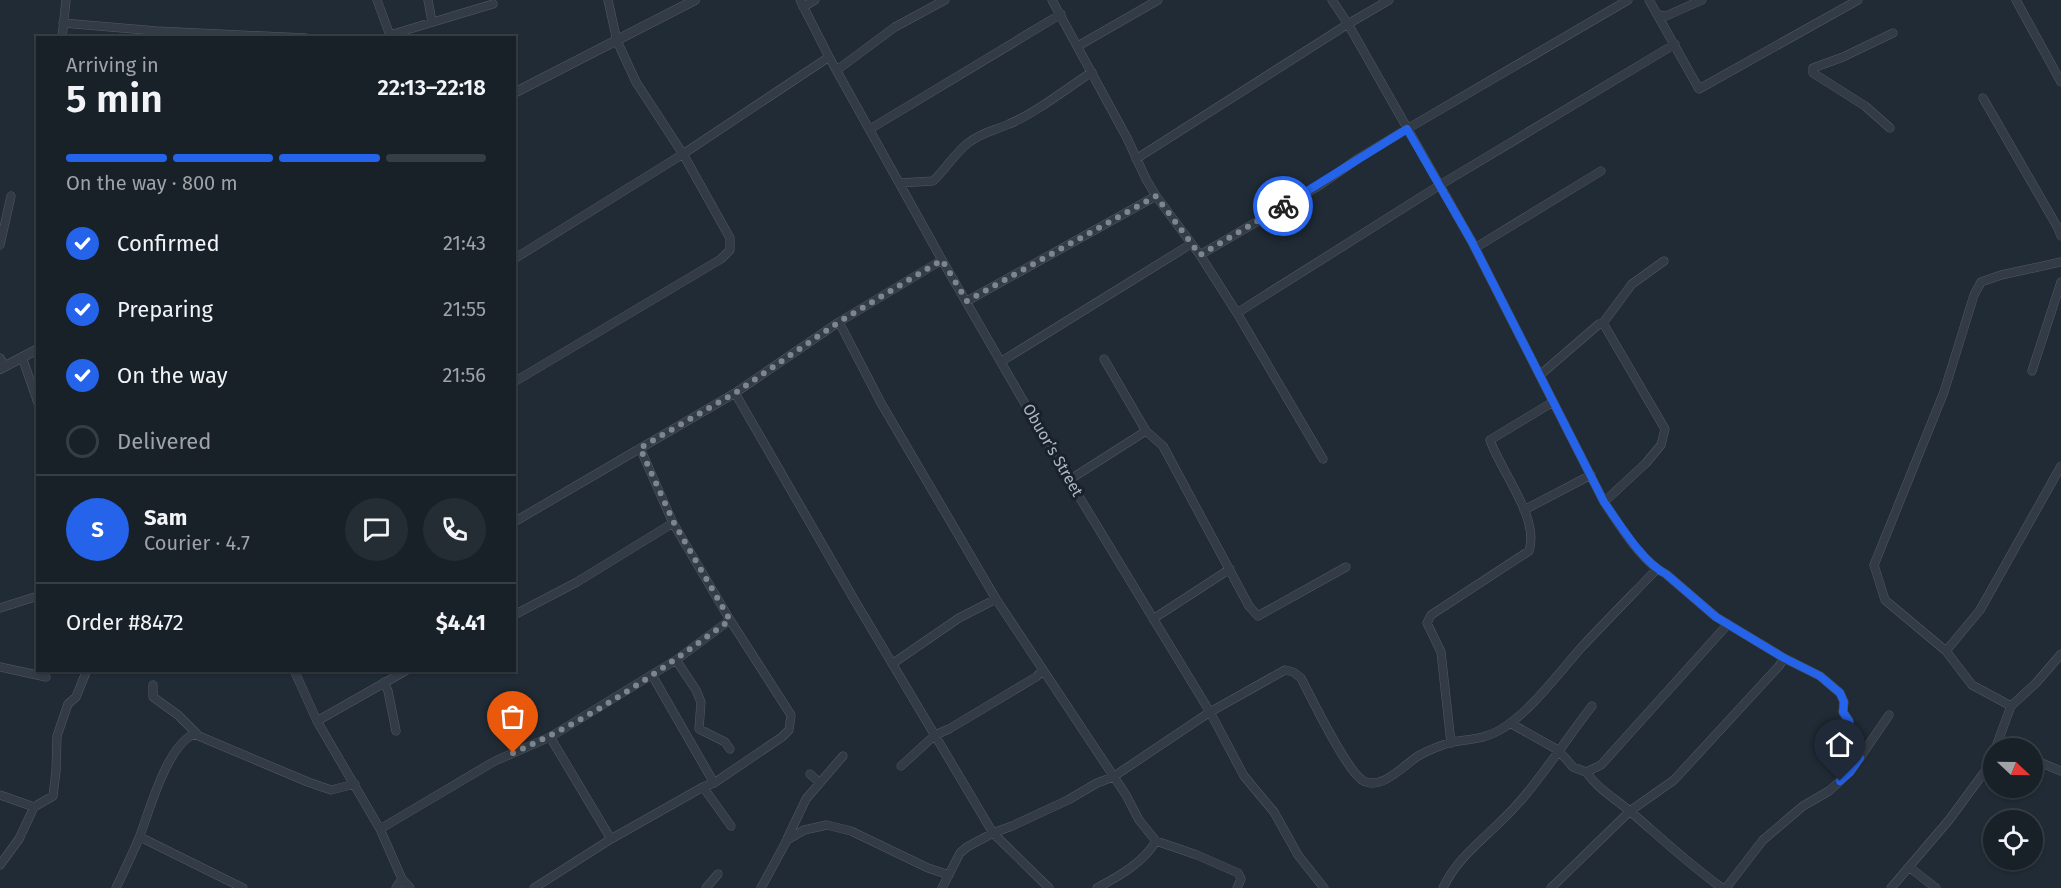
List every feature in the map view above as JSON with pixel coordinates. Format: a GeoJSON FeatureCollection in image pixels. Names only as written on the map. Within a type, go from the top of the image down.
{"type":"FeatureCollection","features":[{"type":"Feature","properties":{"kind":"street"},"geometry":{"type":"LineString","coordinates":[[62,36],[66,0]]}},
{"type":"Feature","properties":{"kind":"street"},"geometry":{"type":"LineString","coordinates":[[377,0],[390,36],[493,4]]}},
{"type":"Feature","properties":{"kind":"street"},"geometry":{"type":"LineString","coordinates":[[428,0],[432,22]]}},
{"type":"Feature","properties":{"kind":"street"},"geometry":{"type":"LineString","coordinates":[[516,381],[721,259],[730,250],[730,238],[683,154],[636,82],[617,41],[608,0]]}},
{"type":"Feature","properties":{"kind":"street"},"geometry":{"type":"LineString","coordinates":[[516,92],[695,0]]}},
{"type":"Feature","properties":{"kind":"street"},"geometry":{"type":"LineString","coordinates":[[801,3],[816,0]]}},
{"type":"Feature","properties":{"kind":"street"},"geometry":{"type":"LineString","coordinates":[[837,70],[895,27],[945,0]]}},
{"type":"Feature","properties":{"kind":"street"},"geometry":{"type":"LineString","coordinates":[[1052,0],[1156,196],[1200,255],[1237,313],[1323,459]]}},
{"type":"Feature","properties":{"kind":"street"},"geometry":{"type":"LineString","coordinates":[[1078,46],[1158,0]]}},
{"type":"Feature","properties":{"kind":"street"},"geometry":{"type":"LineString","coordinates":[[1332,0],[1348,24],[1475,248],[1604,502],[1630,540],[1656,570],[1666,574],[1716,617],[1784,658],[1820,676],[1840,693],[1844,702],[1843,712],[1849,721],[1849,738],[1860,758]]}},
{"type":"Feature","properties":{"kind":"street"},"geometry":{"type":"LineString","coordinates":[[1136,159],[1389,0]]}},
{"type":"Feature","properties":{"kind":"street"},"geometry":{"type":"LineString","coordinates":[[1200,255],[1320,185],[1407,129],[1629,0]]}},
{"type":"Feature","properties":{"kind":"street"},"geometry":{"type":"LineString","coordinates":[[1649,0],[1699,89],[1858,0]]}},
{"type":"Feature","properties":{"kind":"street"},"geometry":{"type":"LineString","coordinates":[[1659,15],[1666,16],[1702,0]]}},
{"type":"Feature","properties":{"kind":"street"},"geometry":{"type":"LineString","coordinates":[[2016,0],[2061,82]]}},
{"type":"Feature","properties":{"kind":"street","name":"Obuor’s Street"},"geometry":{"type":"LineString","coordinates":[[801,3],[942,260],[1069,480],[1210,712],[1244,776],[1274,812],[1298,855],[1323,888]]}},
{"type":"Feature","properties":{"kind":"street"},"geometry":{"type":"LineString","coordinates":[[870,129],[1061,14]]}},
{"type":"Feature","properties":{"kind":"street"},"geometry":{"type":"LineString","coordinates":[[63,23],[157,31],[263,36]]}},
{"type":"Feature","properties":{"kind":"street"},"geometry":{"type":"LineString","coordinates":[[1890,128],[1865,106],[1813,73],[1813,68],[1843,57],[1893,33]]}},
{"type":"Feature","properties":{"kind":"street"},"geometry":{"type":"LineString","coordinates":[[1237,313],[1440,185],[1675,44]]}},
{"type":"Feature","properties":{"kind":"street"},"geometry":{"type":"LineString","coordinates":[[516,258],[683,154],[829,57]]}},
{"type":"Feature","properties":{"kind":"street"},"geometry":{"type":"LineString","coordinates":[[899,183],[933,181],[951,158],[968,143],[988,130],[1010,124],[1092,72]]}},
{"type":"Feature","properties":{"kind":"street"},"geometry":{"type":"LineString","coordinates":[[1983,98],[2061,236]]}},
{"type":"Feature","properties":{"kind":"street"},"geometry":{"type":"LineString","coordinates":[[1475,248],[1601,171]]}},
{"type":"Feature","properties":{"kind":"street"},"geometry":{"type":"LineString","coordinates":[[0,245],[12,196]]}},
{"type":"Feature","properties":{"kind":"street"},"geometry":{"type":"LineString","coordinates":[[967,301],[1156,196]]}},
{"type":"Feature","properties":{"kind":"street"},"geometry":{"type":"LineString","coordinates":[[1002,361],[1191,244]]}},
{"type":"Feature","properties":{"kind":"street"},"geometry":{"type":"LineString","coordinates":[[516,521],[735,393],[839,322],[942,260]]}},
{"type":"Feature","properties":{"kind":"street"},"geometry":{"type":"LineString","coordinates":[[1539,375],[1603,323],[1632,284],[1664,261]]}},
{"type":"Feature","properties":{"kind":"street"},"geometry":{"type":"LineString","coordinates":[[2011,706],[1972,685],[1946,651],[1885,600],[1874,565],[1944,392],[1974,296],[1981,282],[2001,275],[2061,262]]}},
{"type":"Feature","properties":{"kind":"street"},"geometry":{"type":"LineString","coordinates":[[2032,371],[2061,282]]}},
{"type":"Feature","properties":{"kind":"street"},"geometry":{"type":"LineString","coordinates":[[839,322],[881,403],[996,599],[1126,795],[1139,820],[1156,841],[1197,855],[1238,873],[1241,879],[1237,888]]}},
{"type":"Feature","properties":{"kind":"street"},"geometry":{"type":"LineString","coordinates":[[1603,323],[1665,429],[1661,445],[1646,463],[1604,502]]}},
{"type":"Feature","properties":{"kind":"street"},"geometry":{"type":"LineString","coordinates":[[2,365],[36,350]]}},
{"type":"Feature","properties":{"kind":"street"},"geometry":{"type":"LineString","coordinates":[[22,357],[36,397]]}},
{"type":"Feature","properties":{"kind":"street"},"geometry":{"type":"LineString","coordinates":[[1104,359],[1146,431],[1162,446],[1249,606],[1257,616],[1346,567]]}},
{"type":"Feature","properties":{"kind":"street"},"geometry":{"type":"LineString","coordinates":[[735,393],[993,833],[1049,888]]}},
{"type":"Feature","properties":{"kind":"street"},"geometry":{"type":"LineString","coordinates":[[1451,742],[1441,652],[1427,623],[1431,615],[1529,551],[1533,541],[1524,510],[1490,440],[1553,402]]}},
{"type":"Feature","properties":{"kind":"street"},"geometry":{"type":"LineString","coordinates":[[1069,480],[1146,431]]}},
{"type":"Feature","properties":{"kind":"street"},"geometry":{"type":"LineString","coordinates":[[534,888],[611,839],[714,783],[789,730],[791,715],[730,620],[674,523],[640,448]]}},
{"type":"Feature","properties":{"kind":"street"},"geometry":{"type":"LineString","coordinates":[[1946,651],[1980,610],[2061,466]]}},
{"type":"Feature","properties":{"kind":"street"},"geometry":{"type":"LineString","coordinates":[[1524,510],[1592,476]]}},
{"type":"Feature","properties":{"kind":"street"},"geometry":{"type":"LineString","coordinates":[[516,614],[577,582],[674,523]]}},
{"type":"Feature","properties":{"kind":"street"},"geometry":{"type":"LineString","coordinates":[[1153,619],[1230,569]]}},
{"type":"Feature","properties":{"kind":"street"},"geometry":{"type":"LineString","coordinates":[[942,888],[960,853],[993,833],[1068,801],[1097,783],[1113,777],[1210,712],[1285,670],[1293,672],[1300,678],[1336,743],[1353,770],[1363,780],[1382,781],[1419,756],[1451,742],[1480,738],[1498,731],[1510,723],[1556,679],[1593,634],[1656,570]]}},
{"type":"Feature","properties":{"kind":"street"},"geometry":{"type":"LineString","coordinates":[[0,608],[36,597]]}},
{"type":"Feature","properties":{"kind":"street"},"geometry":{"type":"LineString","coordinates":[[892,664],[959,618],[996,599]]}},
{"type":"Feature","properties":{"kind":"street"},"geometry":{"type":"LineString","coordinates":[[380,829],[495,761],[550,737],[676,660],[730,620]]}},
{"type":"Feature","properties":{"kind":"street"},"geometry":{"type":"LineString","coordinates":[[1586,772],[1600,765],[1728,624]]}},
{"type":"Feature","properties":{"kind":"street"},"geometry":{"type":"LineString","coordinates":[[1999,738],[2011,706],[2036,683],[2061,654]]}},
{"type":"Feature","properties":{"kind":"street"},"geometry":{"type":"LineString","coordinates":[[1551,888],[1629,811],[1674,780],[1784,658]]}},
{"type":"Feature","properties":{"kind":"street"},"geometry":{"type":"LineString","coordinates":[[676,660],[696,690],[701,702],[699,729],[725,742],[730,748]]}},
{"type":"Feature","properties":{"kind":"street"},"geometry":{"type":"LineString","coordinates":[[0,667],[46,677]]}},
{"type":"Feature","properties":{"kind":"street"},"geometry":{"type":"LineString","coordinates":[[901,766],[935,735],[1036,677],[1043,670]]}},
{"type":"Feature","properties":{"kind":"street"},"geometry":{"type":"LineString","coordinates":[[0,866],[19,839],[34,807],[53,796],[57,736],[68,704],[76,697],[86,672]]}},
{"type":"Feature","properties":{"kind":"street"},"geometry":{"type":"LineString","coordinates":[[295,672],[317,721],[380,829],[402,879],[410,888]]}},
{"type":"Feature","properties":{"kind":"street"},"geometry":{"type":"LineString","coordinates":[[317,721],[403,672]]}},
{"type":"Feature","properties":{"kind":"street"},"geometry":{"type":"LineString","coordinates":[[652,675],[714,783]]}},
{"type":"Feature","properties":{"kind":"street"},"geometry":{"type":"LineString","coordinates":[[384,682],[396,731]]}},
{"type":"Feature","properties":{"kind":"street"},"geometry":{"type":"LineString","coordinates":[[153,685],[153,697],[178,715],[197,734],[331,790],[355,784]]}},
{"type":"Feature","properties":{"kind":"street"},"geometry":{"type":"LineString","coordinates":[[1443,888],[1450,873],[1531,788],[1592,706]]}},
{"type":"Feature","properties":{"kind":"street"},"geometry":{"type":"LineString","coordinates":[[1510,723],[1558,750],[1573,767],[1586,772],[1593,782],[1696,869],[1724,888],[1763,840],[1803,806],[1829,790],[1850,772],[1889,715]]}},
{"type":"Feature","properties":{"kind":"street"},"geometry":{"type":"LineString","coordinates":[[116,888],[140,837],[157,786],[184,738],[197,734]]}},
{"type":"Feature","properties":{"kind":"street"},"geometry":{"type":"LineString","coordinates":[[550,737],[611,839]]}},
{"type":"Feature","properties":{"kind":"street"},"geometry":{"type":"LineString","coordinates":[[761,888],[806,799],[843,756]]}},
{"type":"Feature","properties":{"kind":"street"},"geometry":{"type":"LineString","coordinates":[[2043,764],[2061,771]]}},
{"type":"Feature","properties":{"kind":"street"},"geometry":{"type":"LineString","coordinates":[[810,774],[820,783]]}},
{"type":"Feature","properties":{"kind":"street"},"geometry":{"type":"LineString","coordinates":[[1891,888],[1950,820],[1983,774]]}},
{"type":"Feature","properties":{"kind":"street"},"geometry":{"type":"LineString","coordinates":[[704,787],[730,826]]}},
{"type":"Feature","properties":{"kind":"street"},"geometry":{"type":"LineString","coordinates":[[0,795],[34,807]]}},
{"type":"Feature","properties":{"kind":"street"},"geometry":{"type":"LineString","coordinates":[[787,840],[804,830],[827,825],[851,831],[928,868],[949,875]]}},
{"type":"Feature","properties":{"kind":"street"},"geometry":{"type":"LineString","coordinates":[[140,837],[243,888]]}},
{"type":"Feature","properties":{"kind":"street"},"geometry":{"type":"LineString","coordinates":[[1097,888],[1144,857],[1156,841]]}},
{"type":"Feature","properties":{"kind":"street"},"geometry":{"type":"LineString","coordinates":[[1909,867],[1936,888]]}},
{"type":"Feature","properties":{"kind":"street"},"geometry":{"type":"LineString","coordinates":[[706,888],[718,873]]}},
{"type":"Feature","properties":{"kind":"street"},"geometry":{"type":"LineString","coordinates":[[396,888],[402,879]]}},
{"type":"Feature","properties":{"kind":"way so far"},"geometry":{"type":"LineString","coordinates":[[513,753],[550,737],[652,675],[730,620],[674,523],[640,448],[735,393],[839,322],[942,260],[967,301],[1156,196],[1200,255],[1283,206]]}},
{"type":"Feature","properties":{"kind":"route"},"geometry":{"type":"LineString","coordinates":[[1283,206],[1407,129],[1472,242],[1604,502],[1630,540],[1656,570],[1666,574],[1716,617],[1784,658],[1820,676],[1840,693],[1844,702],[1843,712],[1849,721],[1849,738],[1860,758],[1840,781]]}}]}
